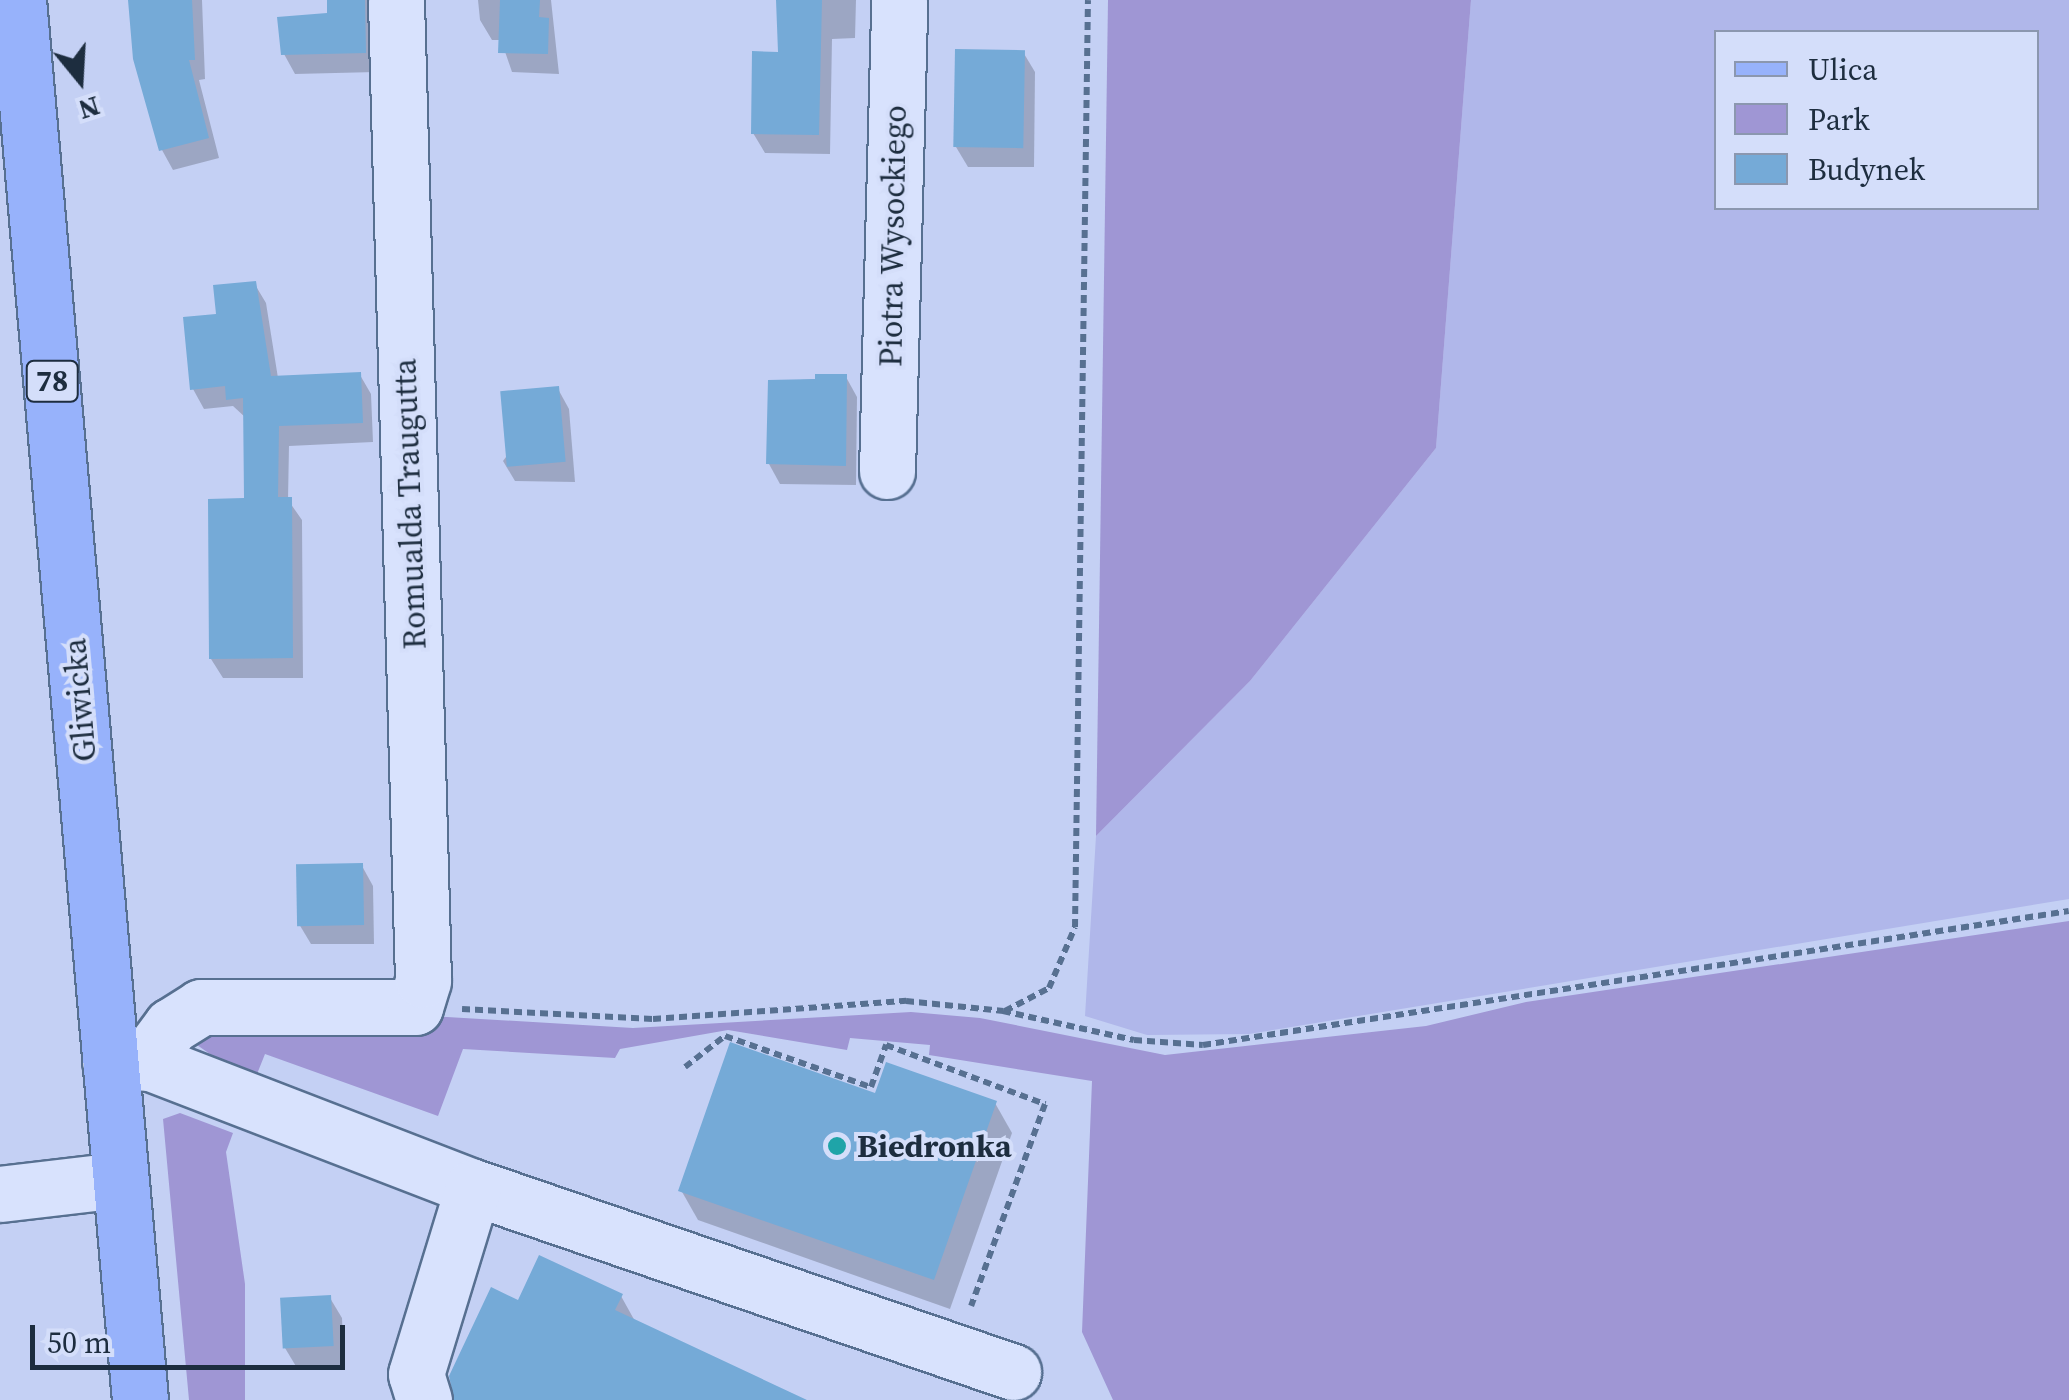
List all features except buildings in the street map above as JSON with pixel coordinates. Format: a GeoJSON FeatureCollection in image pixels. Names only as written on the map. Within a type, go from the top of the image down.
{"type":"FeatureCollection","features":[{"type":"Feature","properties":{"kind":"main road","name":"Gliwicka"},"geometry":{"type":"LineString","coordinates":[[18,0],[127,1061],[120,1180],[140,1400]]}},
{"type":"Feature","properties":{"kind":"street","name":"Romualda Traugutta"},"geometry":{"type":"LineString","coordinates":[[396,0],[426,906],[426,963],[415,1007]]}},
{"type":"Feature","properties":{"kind":"street","name":"Piotra Wysockiego"},"geometry":{"type":"LineString","coordinates":[[887,471],[899,0]]}},
{"type":"Feature","properties":{"kind":"street"},"geometry":{"type":"LineString","coordinates":[[127,1061],[201,1007],[415,1007]]}},
{"type":"Feature","properties":{"kind":"street"},"geometry":{"type":"LineString","coordinates":[[127,1061],[473,1187],[1012,1372]]}},
{"type":"Feature","properties":{"kind":"street"},"geometry":{"type":"LineString","coordinates":[[0,1194],[120,1180]]}},
{"type":"Feature","properties":{"kind":"street"},"geometry":{"type":"LineString","coordinates":[[424,1400],[416,1374],[473,1187]]}},
{"type":"Feature","properties":{"kind":"path"},"geometry":{"type":"LineString","coordinates":[[1004,1011],[1049,988],[1075,927],[1088,0]]}},
{"type":"Feature","properties":{"kind":"path"},"geometry":{"type":"LineString","coordinates":[[415,1007],[557,1010],[615,1019],[906,1001],[1004,1011],[1134,1040],[1203,1045],[2069,911]]}},
{"type":"Feature","properties":{"kind":"path"},"geometry":{"type":"LineString","coordinates":[[684,1067],[725,1036],[871,1087],[886,1045],[1044,1104],[976,1300]]}},
{"type":"Feature","properties":{"kind":"shaded area"},"geometry":{"type":"Polygon","coordinates":[[[1471,0],[2069,0],[2069,899],[1249,1034],[1147,1035],[1085,1016],[1096,836],[1250,681],[1436,448],[1471,0]]]}},
{"type":"Feature","properties":{"kind":"green space"},"geometry":{"type":"Polygon","coordinates":[[[1108,0],[1471,0],[1436,448],[1250,681],[1096,836],[1108,0]]]}},
{"type":"Feature","properties":{"kind":"green space"},"geometry":{"type":"Polygon","coordinates":[[[2069,921],[2069,1400],[1113,1400],[1082,1332],[1092,1081],[929,1055],[930,1045],[850,1038],[847,1050],[728,1030],[620,1049],[615,1058],[463,1049],[438,1116],[265,1054],[253,1084],[187,1038],[216,1020],[430,1016],[633,1028],[911,1012],[980,1018],[1165,1055],[1426,1026],[1526,1002],[2069,921]]]}},
{"type":"Feature","properties":{"kind":"green space"},"geometry":{"type":"Polygon","coordinates":[[[180,1113],[233,1133],[226,1152],[245,1284],[245,1400],[189,1400],[163,1119],[180,1113]]]}},
{"type":"Feature","properties":{"kind":"place","name":"Biedronka"},"geometry":{"type":"Point","coordinates":[837,1146]}}]}
